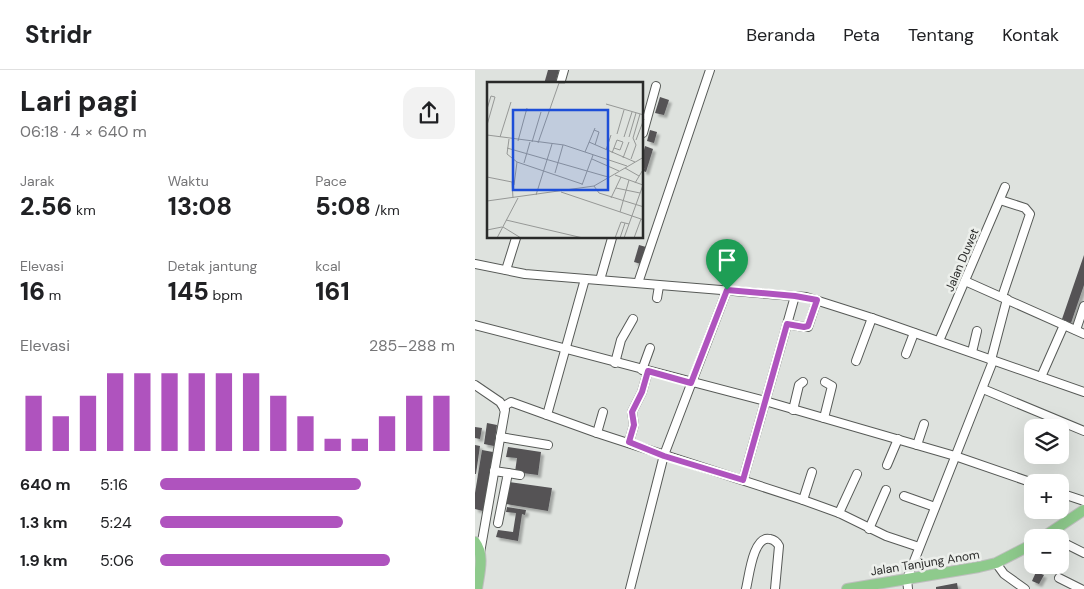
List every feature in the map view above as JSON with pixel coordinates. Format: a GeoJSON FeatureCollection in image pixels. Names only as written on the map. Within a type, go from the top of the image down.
{"type":"FeatureCollection","features":[{"type":"Feature","properties":{"kind":"main road"},"geometry":{"type":"LineString","coordinates":[[1057,529],[1084,510]]}},
{"type":"Feature","properties":{"kind":"main road"},"geometry":{"type":"LineString","coordinates":[[475,542],[479,546],[480,554],[477,589]]}},
{"type":"Feature","properties":{"kind":"main road","name":"Jalan Tanjung Anom"},"geometry":{"type":"LineString","coordinates":[[847,589],[907,584],[979,568],[996,563],[1024,549]]}},
{"type":"Feature","properties":{"kind":"street"},"geometry":{"type":"LineString","coordinates":[[638,283],[710,70]]}},
{"type":"Feature","properties":{"kind":"street"},"geometry":{"type":"LineString","coordinates":[[644,129],[656,86]]}},
{"type":"Feature","properties":{"kind":"street","name":"Jalan Duwet"},"geometry":{"type":"LineString","coordinates":[[939,341],[1005,187]]}},
{"type":"Feature","properties":{"kind":"street"},"geometry":{"type":"LineString","coordinates":[[907,584],[919,547],[983,389],[992,361],[1005,298],[1030,214],[1025,208],[1000,200]]}},
{"type":"Feature","properties":{"kind":"street"},"geometry":{"type":"LineString","coordinates":[[506,270],[516,239]]}},
{"type":"Feature","properties":{"kind":"street"},"geometry":{"type":"LineString","coordinates":[[599,280],[612,239]]}},
{"type":"Feature","properties":{"kind":"street"},"geometry":{"type":"LineString","coordinates":[[475,264],[506,270],[585,279],[795,296],[817,300],[1084,392]]}},
{"type":"Feature","properties":{"kind":"street"},"geometry":{"type":"LineString","coordinates":[[547,415],[585,279]]}},
{"type":"Feature","properties":{"kind":"street"},"geometry":{"type":"LineString","coordinates":[[965,281],[1084,334]]}},
{"type":"Feature","properties":{"kind":"street"},"geometry":{"type":"LineString","coordinates":[[657,298],[659,286]]}},
{"type":"Feature","properties":{"kind":"street"},"geometry":{"type":"LineString","coordinates":[[630,589],[664,456],[727,290]]}},
{"type":"Feature","properties":{"kind":"street"},"geometry":{"type":"LineString","coordinates":[[743,480],[795,296]]}},
{"type":"Feature","properties":{"kind":"street"},"geometry":{"type":"LineString","coordinates":[[787,324],[808,326],[817,300]]}},
{"type":"Feature","properties":{"kind":"street"},"geometry":{"type":"LineString","coordinates":[[1076,330],[1084,306]]}},
{"type":"Feature","properties":{"kind":"street"},"geometry":{"type":"LineString","coordinates":[[856,361],[872,318]]}},
{"type":"Feature","properties":{"kind":"street"},"geometry":{"type":"LineString","coordinates":[[615,362],[621,340],[633,319]]}},
{"type":"Feature","properties":{"kind":"street"},"geometry":{"type":"LineString","coordinates":[[475,325],[824,418],[955,456],[1024,480]]}},
{"type":"Feature","properties":{"kind":"street"},"geometry":{"type":"LineString","coordinates":[[1041,377],[1064,325]]}},
{"type":"Feature","properties":{"kind":"street"},"geometry":{"type":"LineString","coordinates":[[972,352],[977,331]]}},
{"type":"Feature","properties":{"kind":"street"},"geometry":{"type":"LineString","coordinates":[[906,354],[914,333]]}},
{"type":"Feature","properties":{"kind":"street"},"geometry":{"type":"LineString","coordinates":[[629,442],[634,425],[632,412],[642,392],[650,348]]}},
{"type":"Feature","properties":{"kind":"street"},"geometry":{"type":"LineString","coordinates":[[793,410],[799,385],[803,382]]}},
{"type":"Feature","properties":{"kind":"street"},"geometry":{"type":"LineString","coordinates":[[824,418],[832,386],[825,382]]}},
{"type":"Feature","properties":{"kind":"street"},"geometry":{"type":"LineString","coordinates":[[475,385],[500,402],[505,409]]}},
{"type":"Feature","properties":{"kind":"street"},"geometry":{"type":"LineString","coordinates":[[983,389],[1084,431]]}},
{"type":"Feature","properties":{"kind":"street"},"geometry":{"type":"LineString","coordinates":[[480,554],[505,409],[506,405],[511,402],[597,433],[629,442],[664,456],[803,500],[839,513],[869,529],[919,547]]}},
{"type":"Feature","properties":{"kind":"street"},"geometry":{"type":"LineString","coordinates":[[597,433],[603,412]]}},
{"type":"Feature","properties":{"kind":"street"},"geometry":{"type":"LineString","coordinates":[[917,445],[924,424]]}},
{"type":"Feature","properties":{"kind":"street"},"geometry":{"type":"LineString","coordinates":[[500,437],[548,445]]}},
{"type":"Feature","properties":{"kind":"street"},"geometry":{"type":"LineString","coordinates":[[887,465],[898,440]]}},
{"type":"Feature","properties":{"kind":"street"},"geometry":{"type":"LineString","coordinates":[[494,471],[520,475]]}},
{"type":"Feature","properties":{"kind":"street"},"geometry":{"type":"LineString","coordinates":[[803,500],[812,472]]}},
{"type":"Feature","properties":{"kind":"street"},"geometry":{"type":"LineString","coordinates":[[498,523],[507,473]]}},
{"type":"Feature","properties":{"kind":"street"},"geometry":{"type":"LineString","coordinates":[[839,513],[857,474]]}},
{"type":"Feature","properties":{"kind":"street"},"geometry":{"type":"LineString","coordinates":[[869,529],[887,490]]}},
{"type":"Feature","properties":{"kind":"street"},"geometry":{"type":"LineString","coordinates":[[904,496],[935,507]]}},
{"type":"Feature","properties":{"kind":"street"},"geometry":{"type":"LineString","coordinates":[[1069,496],[1084,501]]}},
{"type":"Feature","properties":{"kind":"street"},"geometry":{"type":"LineString","coordinates":[[746,589],[757,545],[765,538],[772,539],[779,546],[775,589]]}},
{"type":"Feature","properties":{"kind":"street"},"geometry":{"type":"LineString","coordinates":[[1069,546],[1084,553]]}},
{"type":"Feature","properties":{"kind":"street"},"geometry":{"type":"LineString","coordinates":[[996,563],[1004,574],[1025,589]]}},
{"type":"Feature","properties":{"kind":"street"},"geometry":{"type":"LineString","coordinates":[[1059,578],[1081,589]]}},
{"type":"Feature","properties":{"kind":"building"},"geometry":{"type":"Polygon","coordinates":[[[548,70],[559,70],[556,82],[545,82],[548,70]]]}},
{"type":"Feature","properties":{"kind":"building"},"geometry":{"type":"Polygon","coordinates":[[[660,97],[669,100],[664,115],[655,113],[660,97]]]}},
{"type":"Feature","properties":{"kind":"building"},"geometry":{"type":"Polygon","coordinates":[[[650,130],[657,132],[654,143],[647,141],[650,130]]]}},
{"type":"Feature","properties":{"kind":"building"},"geometry":{"type":"Polygon","coordinates":[[[645,146],[653,149],[646,172],[644,171],[645,146]]]}},
{"type":"Feature","properties":{"kind":"building"},"geometry":{"type":"Polygon","coordinates":[[[639,245],[646,247],[641,264],[634,262],[639,245]]]}},
{"type":"Feature","properties":{"kind":"building"},"geometry":{"type":"Polygon","coordinates":[[[1084,255],[1084,285],[1071,323],[1062,319],[1084,255]]]}},
{"type":"Feature","properties":{"kind":"building"},"geometry":{"type":"Polygon","coordinates":[[[487,423],[497,425],[494,446],[484,444],[487,423]]]}},
{"type":"Feature","properties":{"kind":"building"},"geometry":{"type":"Polygon","coordinates":[[[475,427],[482,428],[480,439],[475,438],[475,427]]]}},
{"type":"Feature","properties":{"kind":"building"},"geometry":{"type":"Polygon","coordinates":[[[475,445],[480,446],[476,474],[475,474],[475,445]]]}},
{"type":"Feature","properties":{"kind":"building"},"geometry":{"type":"Polygon","coordinates":[[[508,447],[541,452],[538,475],[515,472],[517,458],[506,457],[508,447]]]}},
{"type":"Feature","properties":{"kind":"building"},"geometry":{"type":"Polygon","coordinates":[[[482,450],[493,452],[483,511],[475,509],[475,493],[482,450]]]}},
{"type":"Feature","properties":{"kind":"building"},"geometry":{"type":"Polygon","coordinates":[[[509,482],[552,488],[548,511],[506,504],[509,482]]]}},
{"type":"Feature","properties":{"kind":"building"},"geometry":{"type":"Polygon","coordinates":[[[507,507],[526,510],[525,515],[522,514],[518,541],[496,537],[498,530],[513,532],[516,513],[506,512],[507,507]]]}},
{"type":"Feature","properties":{"kind":"building"},"geometry":{"type":"Polygon","coordinates":[[[1035,574],[1044,575],[1039,584],[1032,581],[1035,574]]]}},
{"type":"Feature","properties":{"kind":"building"},"geometry":{"type":"Polygon","coordinates":[[[957,583],[958,589],[936,589],[936,587],[957,583]]]}},
{"type":"Feature","properties":{"kind":"route"},"geometry":{"type":"LineString","coordinates":[[727,290],[806,297],[817,300],[808,326],[787,324],[743,480],[664,456],[629,442],[634,425],[632,412],[642,392],[648,371],[691,383],[727,290]]}}]}
